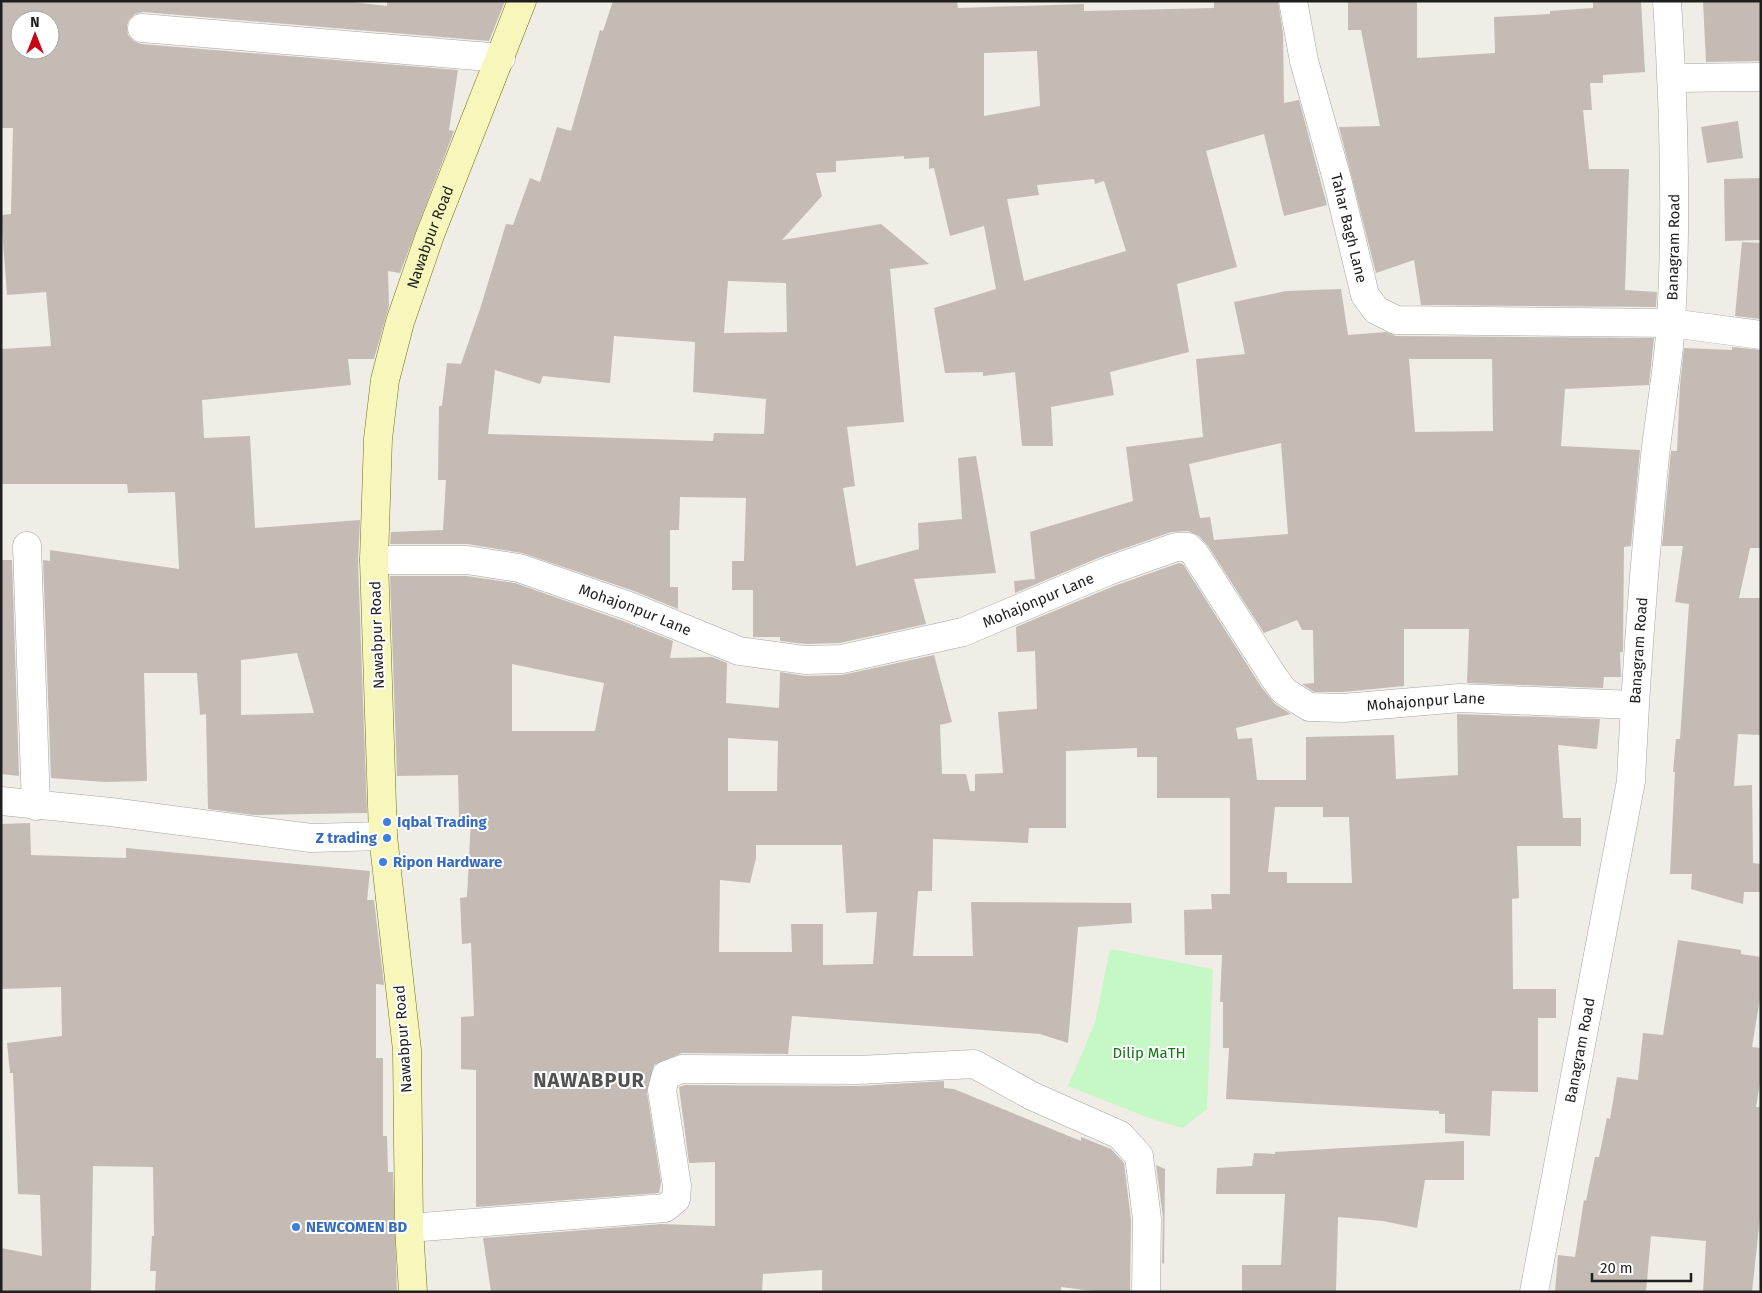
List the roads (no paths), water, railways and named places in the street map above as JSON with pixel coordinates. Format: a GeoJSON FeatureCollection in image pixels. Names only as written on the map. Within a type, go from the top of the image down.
{"type":"FeatureCollection","features":[{"type":"Feature","properties":{"kind":"main road","name":"Nawabpur Road"},"geometry":{"type":"LineString","coordinates":[[413,1292],[408,1228],[406,1050],[383,836],[374,560],[378,439],[385,380],[400,322],[430,235],[522,1]]}},
{"type":"Feature","properties":{"kind":"street","name":"Tahar Bagh Lane"},"geometry":{"type":"LineString","coordinates":[[1293,1],[1304,61],[1337,179],[1365,296],[1376,310],[1396,320],[1671,323],[1761,335]]}},
{"type":"Feature","properties":{"kind":"street","name":"Banagram Road"},"geometry":{"type":"LineString","coordinates":[[1534,1292],[1631,781],[1634,705],[1647,536],[1671,323],[1674,194],[1672,78],[1667,1]]}},
{"type":"Feature","properties":{"kind":"street"},"geometry":{"type":"LineString","coordinates":[[142,28],[501,58]]}},
{"type":"Feature","properties":{"kind":"street"},"geometry":{"type":"LineString","coordinates":[[1672,78],[1761,77]]}},
{"type":"Feature","properties":{"kind":"street"},"geometry":{"type":"LineString","coordinates":[[27,546],[36,806]]}},
{"type":"Feature","properties":{"kind":"street","name":"Mohajonpur Lane"},"geometry":{"type":"LineString","coordinates":[[374,560],[467,560],[519,568],[629,606],[739,652],[806,660],[842,659],[963,632],[1108,571],[1176,547],[1188,547],[1195,554],[1264,664],[1284,691],[1310,707],[1343,708],[1460,698],[1634,705]]}},
{"type":"Feature","properties":{"kind":"street"},"geometry":{"type":"LineString","coordinates":[[1,801],[111,812],[311,838],[383,836]]}},
{"type":"Feature","properties":{"kind":"street"},"geometry":{"type":"LineString","coordinates":[[408,1228],[665,1208],[676,1199],[677,1186],[662,1090],[666,1076],[682,1069],[858,1070],[974,1064],[1032,1096],[1120,1135],[1139,1156],[1147,1219],[1146,1292]]}},
{"type":"Feature","properties":{"kind":"place","name":"Iqbal Trading"},"geometry":{"type":"Point","coordinates":[387,822]}},
{"type":"Feature","properties":{"kind":"place","name":"Z trading"},"geometry":{"type":"Point","coordinates":[387,838]}},
{"type":"Feature","properties":{"kind":"place","name":"Ripon Hardware"},"geometry":{"type":"Point","coordinates":[383,862]}},
{"type":"Feature","properties":{"kind":"place","name":"NEWCOMEN BD"},"geometry":{"type":"Point","coordinates":[296,1227]}},
{"type":"Feature","properties":{"kind":"district","name":"NAWABPUR"},"geometry":{"type":"Point","coordinates":[589,1080]}},
{"type":"Feature","properties":{"kind":"park label","name":"Dilip MaTH"},"geometry":{"type":"Point","coordinates":[1149,1053]}}]}
